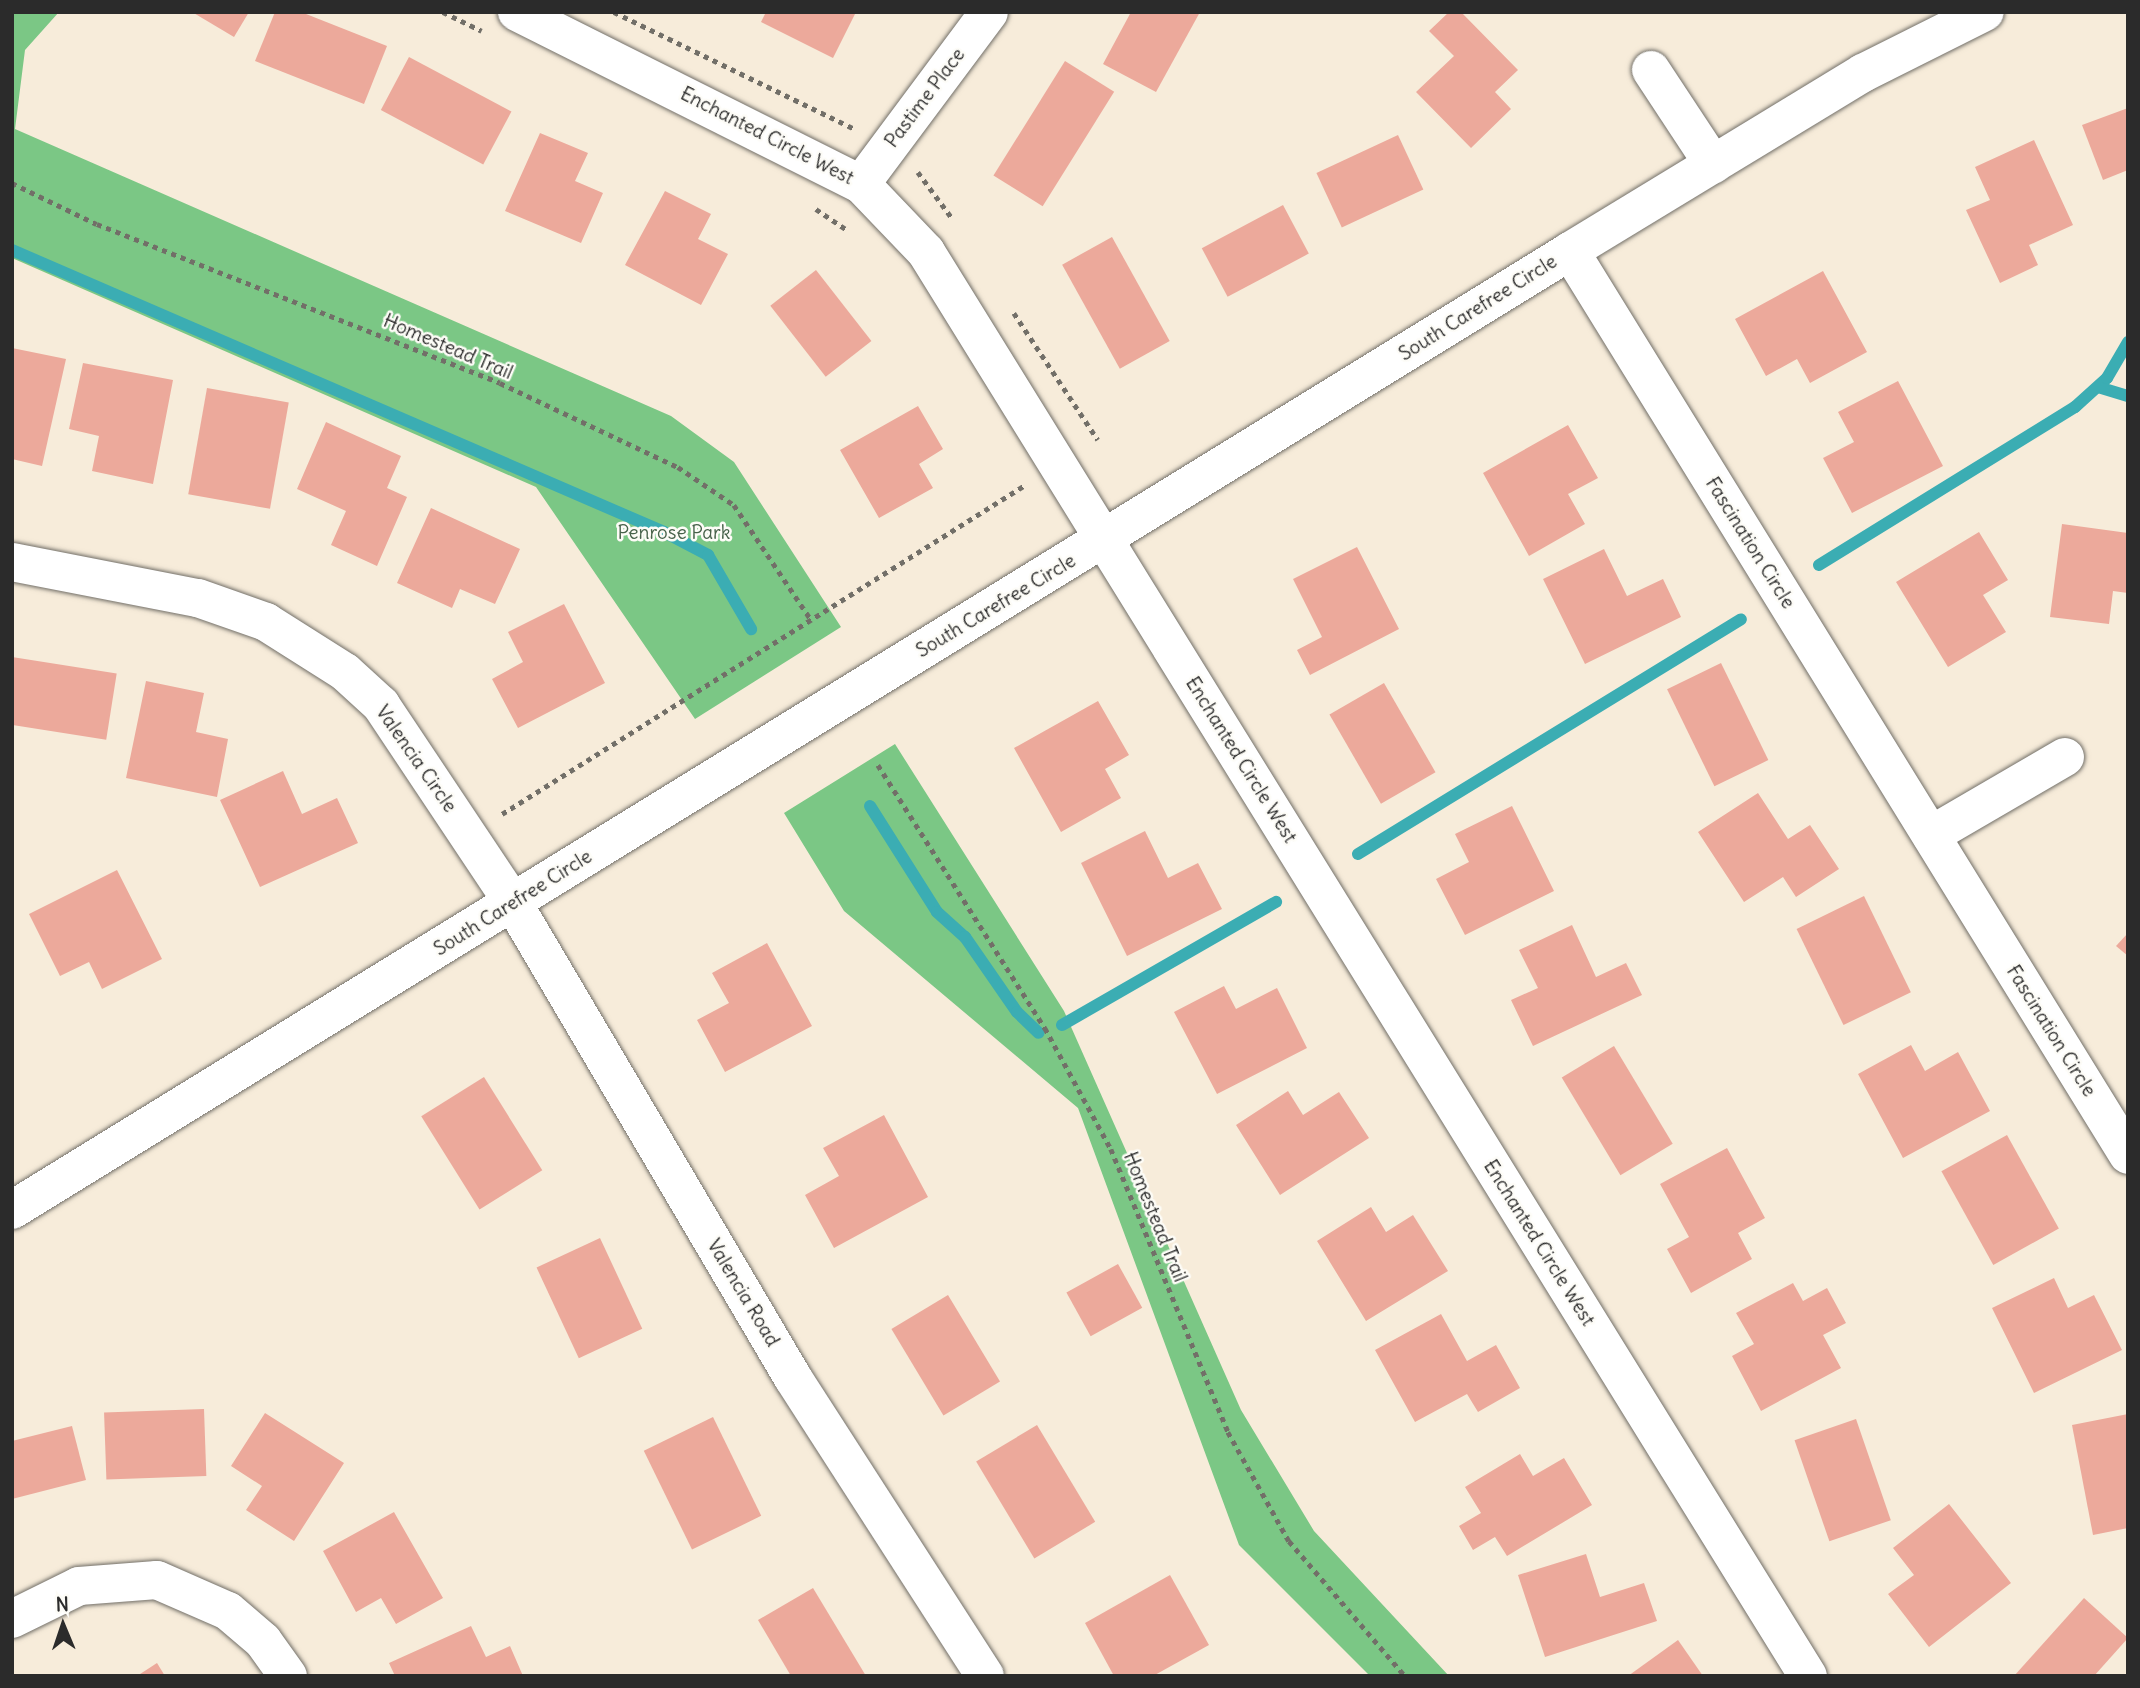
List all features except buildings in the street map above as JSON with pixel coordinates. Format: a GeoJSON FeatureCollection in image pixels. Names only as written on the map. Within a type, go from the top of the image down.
{"type":"FeatureCollection","features":[{"type":"Feature","properties":{"kind":"street","name":"Pastime Place"},"geometry":{"type":"LineString","coordinates":[[861,184],[989,12]]}},
{"type":"Feature","properties":{"kind":"street","name":"South Carefree Circle"},"geometry":{"type":"LineString","coordinates":[[12,1210],[1713,164],[1863,73],[1985,12]]}},
{"type":"Feature","properties":{"kind":"street","name":"Enchanted Circle West"},"geometry":{"type":"LineString","coordinates":[[504,24],[861,184],[950,286],[1808,1676]]}},
{"type":"Feature","properties":{"kind":"street"},"geometry":{"type":"LineString","coordinates":[[1651,70],[1713,164]]}},
{"type":"Feature","properties":{"kind":"street","name":"Fascination Circle"},"geometry":{"type":"LineString","coordinates":[[1570,251],[2128,1155]]}},
{"type":"Feature","properties":{"kind":"street","name":"Valencia Circle"},"geometry":{"type":"LineString","coordinates":[[12,562],[198,598],[266,622],[314,651],[381,705],[513,903]]}},
{"type":"Feature","properties":{"kind":"street"},"geometry":{"type":"LineString","coordinates":[[1931,835],[2065,757]]}},
{"type":"Feature","properties":{"kind":"street","name":"Valencia Road"},"geometry":{"type":"LineString","coordinates":[[513,903],[793,1378],[985,1676]]}},
{"type":"Feature","properties":{"kind":"street"},"geometry":{"type":"LineString","coordinates":[[12,1619],[79,1586],[157,1580],[229,1611],[263,1641],[288,1676]]}},
{"type":"Feature","properties":{"kind":"path"},"geometry":{"type":"LineString","coordinates":[[443,12],[504,24]]}},
{"type":"Feature","properties":{"kind":"path"},"geometry":{"type":"LineString","coordinates":[[12,175],[15,183]]}},
{"type":"Feature","properties":{"kind":"path","name":"Homestead Trail"},"geometry":{"type":"LineString","coordinates":[[15,183],[97,224],[500,383],[678,467],[734,505],[812,621]]}},
{"type":"Feature","properties":{"kind":"path"},"geometry":{"type":"LineString","coordinates":[[802,199],[859,239]]}},
{"type":"Feature","properties":{"kind":"path"},"geometry":{"type":"LineString","coordinates":[[495,818],[1028,483],[1021,471]]}},
{"type":"Feature","properties":{"kind":"path","name":"Homestead Trail"},"geometry":{"type":"LineString","coordinates":[[878,765],[1045,1028],[1111,1149],[1228,1432],[1289,1541],[1405,1676]]}},
{"type":"Feature","properties":{"kind":"green space","name":"Penrose Park"},"geometry":{"type":"Polygon","coordinates":[[[12,12],[59,12],[25,50],[15,129],[671,416],[734,462],[841,627],[695,719],[536,487],[12,258],[12,12]]]}},
{"type":"Feature","properties":{"kind":"green space"},"geometry":{"type":"Polygon","coordinates":[[[895,744],[1064,1011],[1241,1410],[1314,1531],[1449,1676],[1370,1676],[1239,1545],[1078,1108],[844,911],[784,813],[895,744]]]}},
{"type":"Feature","properties":{"kind":"waterway"},"geometry":{"type":"LineString","coordinates":[[12,250],[664,532],[708,555],[751,629]]}},
{"type":"Feature","properties":{"kind":"waterway"},"geometry":{"type":"LineString","coordinates":[[1819,565],[2075,407],[2107,378],[2128,342]]}},
{"type":"Feature","properties":{"kind":"waterway"},"geometry":{"type":"LineString","coordinates":[[2098,387],[2128,396]]}},
{"type":"Feature","properties":{"kind":"waterway"},"geometry":{"type":"LineString","coordinates":[[1358,854],[1741,619]]}},
{"type":"Feature","properties":{"kind":"waterway"},"geometry":{"type":"LineString","coordinates":[[870,806],[937,912],[965,937],[1017,1012],[1039,1033]]}},
{"type":"Feature","properties":{"kind":"waterway"},"geometry":{"type":"LineString","coordinates":[[1062,1025],[1276,902]]}}]}
